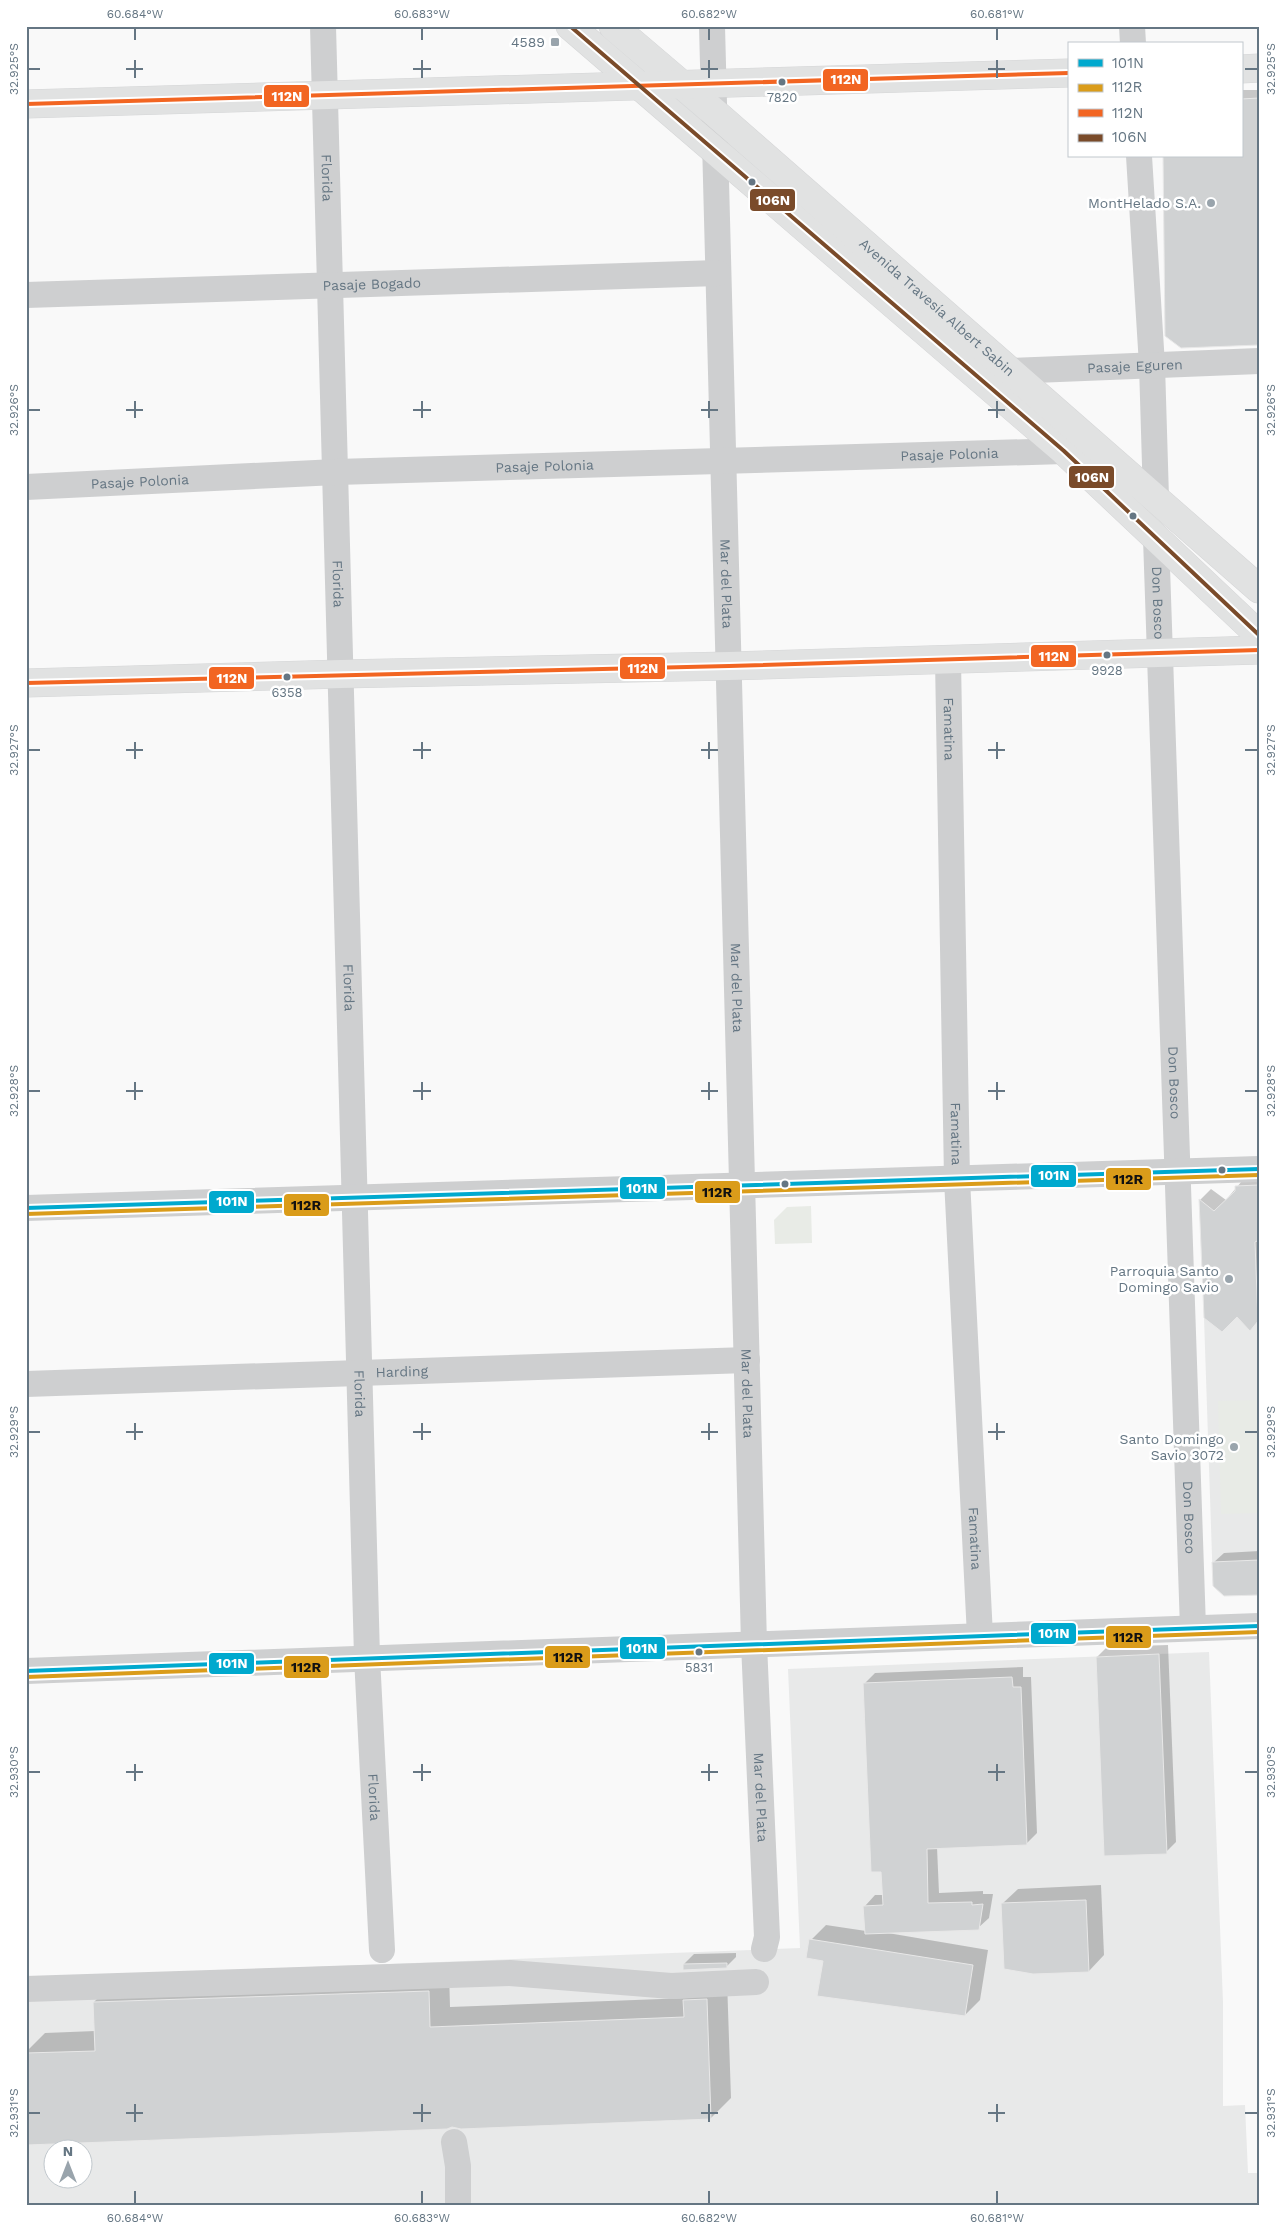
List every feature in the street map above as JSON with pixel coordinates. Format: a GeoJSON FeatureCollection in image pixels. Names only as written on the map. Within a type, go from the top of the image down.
{"type":"FeatureCollection","features":[{"type":"Feature","properties":{"kind":"main road","name":"Avenida Travesía Albert Sabin"},"geometry":{"type":"LineString","coordinates":[[570,26],[1064,451],[1259,636]]}},
{"type":"Feature","properties":{"kind":"main road"},"geometry":{"type":"LineString","coordinates":[[613,26],[682,86],[714,99],[1068,73]]}},
{"type":"Feature","properties":{"kind":"main road"},"geometry":{"type":"LineString","coordinates":[[1242,68],[1259,68]]}},
{"type":"Feature","properties":{"kind":"main road"},"geometry":{"type":"LineString","coordinates":[[26,104],[682,86]]}},
{"type":"Feature","properties":{"kind":"main road","name":"Avenida Travesía Albert Sabin"},"geometry":{"type":"LineString","coordinates":[[714,99],[1010,371],[1259,589]]}},
{"type":"Feature","properties":{"kind":"main road"},"geometry":{"type":"LineString","coordinates":[[26,683],[729,666],[1259,650]]}},
{"type":"Feature","properties":{"kind":"street","name":"Florida"},"geometry":{"type":"LineString","coordinates":[[323,26],[367,1657],[382,1950]]}},
{"type":"Feature","properties":{"kind":"street","name":"Mar del Plata"},"geometry":{"type":"LineString","coordinates":[[712,26],[754,1644],[767,1937],[764,1949]]}},
{"type":"Feature","properties":{"kind":"street"},"geometry":{"type":"LineString","coordinates":[[1132,26],[1133,42]]}},
{"type":"Feature","properties":{"kind":"street"},"geometry":{"type":"LineString","coordinates":[[1139,158],[1152,365],[1156,498]]}},
{"type":"Feature","properties":{"kind":"street","name":"Pasaje Bogado"},"geometry":{"type":"LineString","coordinates":[[26,295],[718,273]]}},
{"type":"Feature","properties":{"kind":"street","name":"Pasaje Eguren"},"geometry":{"type":"LineString","coordinates":[[1010,371],[1259,361]]}},
{"type":"Feature","properties":{"kind":"street","name":"Pasaje Polonia"},"geometry":{"type":"LineString","coordinates":[[26,487],[336,472],[1064,451]]}},
{"type":"Feature","properties":{"kind":"street","name":"Don Bosco"},"geometry":{"type":"LineString","coordinates":[[1156,538],[1193,1628]]}},
{"type":"Feature","properties":{"kind":"street","name":"Famatina"},"geometry":{"type":"LineString","coordinates":[[948,660],[957,1179],[980,1636]]}},
{"type":"Feature","properties":{"kind":"street"},"geometry":{"type":"LineString","coordinates":[[26,1208],[355,1196],[1259,1169]]}},
{"type":"Feature","properties":{"kind":"street","name":"Harding"},"geometry":{"type":"LineString","coordinates":[[26,1384],[360,1371],[747,1360]]}},
{"type":"Feature","properties":{"kind":"street"},"geometry":{"type":"LineString","coordinates":[[26,1671],[367,1657],[1259,1626]]}},
{"type":"Feature","properties":{"kind":"street"},"geometry":{"type":"LineString","coordinates":[[26,1989],[510,1973],[671,1986],[756,1982]]}},
{"type":"Feature","properties":{"kind":"street"},"geometry":{"type":"LineString","coordinates":[[454,2142],[458,2166],[458,2205]]}},
{"type":"Feature","properties":{"kind":"shaded area"},"geometry":{"type":"Polygon","coordinates":[[[811,1206],[812,1243],[775,1244],[774,1220],[787,1207],[811,1206]]]}},
{"type":"Feature","properties":{"kind":"shaded area","name":"Santo Domingo Savio 3072"},"geometry":{"type":"Polygon","coordinates":[[[1259,1240],[1259,1595],[1224,1596],[1213,1586],[1204,1318],[1222,1332],[1237,1317],[1250,1330],[1258,1321],[1255,1242],[1259,1240]]]}},
{"type":"Feature","properties":{"kind":"shaded area"},"geometry":{"type":"Polygon","coordinates":[[[1259,1400],[1259,1513],[1221,1514],[1218,1401],[1259,1400]]]}},
{"type":"Feature","properties":{"kind":"shaded area"},"geometry":{"type":"Polygon","coordinates":[[[1209,1652],[1223,2002],[1223,2106],[1245,2105],[1248,2173],[1259,2173],[1259,2205],[26,2205],[26,1978],[800,1948],[788,1669],[1209,1652]]]}},
{"type":"Feature","properties":{"kind":"building","name":"MontHelado S.A."},"geometry":{"type":"Polygon","coordinates":[[[1259,98],[1259,345],[1181,348],[1165,336],[1163,158],[1242,158],[1242,99],[1259,98]]]}},
{"type":"Feature","properties":{"kind":"building","name":"Parroquia Santo Domingo Savio"},"geometry":{"type":"Polygon","coordinates":[[[1259,1185],[1259,1240],[1255,1242],[1258,1321],[1250,1331],[1237,1317],[1222,1332],[1204,1318],[1199,1199],[1214,1211],[1235,1191],[1235,1186],[1259,1185]]]}},
{"type":"Feature","properties":{"kind":"building"},"geometry":{"type":"Polygon","coordinates":[[[1259,1560],[1259,1595],[1224,1596],[1213,1586],[1212,1562],[1259,1560]]]}},
{"type":"Feature","properties":{"kind":"building"},"geometry":{"type":"Polygon","coordinates":[[[1159,1654],[1167,1854],[1104,1856],[1096,1657],[1159,1654]]]}},
{"type":"Feature","properties":{"kind":"building"},"geometry":{"type":"Polygon","coordinates":[[[1012,1677],[1013,1687],[1021,1687],[1027,1845],[927,1849],[928,1903],[972,1902],[972,1905],[983,1904],[979,1930],[865,1934],[863,1906],[883,1905],[881,1872],[871,1872],[863,1683],[1012,1677]]]}},
{"type":"Feature","properties":{"kind":"building"},"geometry":{"type":"Polygon","coordinates":[[[1086,1900],[1089,1972],[1033,1974],[1004,1969],[1001,1903],[1086,1900]]]}},
{"type":"Feature","properties":{"kind":"building"},"geometry":{"type":"Polygon","coordinates":[[[809,1939],[973,1965],[965,2016],[817,1996],[823,1961],[806,1958],[809,1939]]]}},
{"type":"Feature","properties":{"kind":"building"},"geometry":{"type":"Polygon","coordinates":[[[727,1963],[727,1968],[683,1970],[683,1964],[727,1963]]]}},
{"type":"Feature","properties":{"kind":"building"},"geometry":{"type":"Polygon","coordinates":[[[429,1991],[430,2027],[684,2017],[683,2000],[707,1999],[711,2119],[461,2129],[452,2127],[447,2129],[92,2143],[92,2138],[42,2138],[42,2144],[27,2145],[26,2053],[95,2051],[93,2002],[429,1991]]]}},
{"type":"Feature","properties":{"kind":"transit line","name":"106N"},"geometry":{"type":"LineString","coordinates":[[570,26],[1064,451],[1259,635]]}},
{"type":"Feature","properties":{"kind":"transit line","name":"112N"},"geometry":{"type":"LineString","coordinates":[[26,104],[1068,73]]}},
{"type":"Feature","properties":{"kind":"transit line","name":"112N"},"geometry":{"type":"LineString","coordinates":[[26,683],[729,666],[1259,650]]}},
{"type":"Feature","properties":{"kind":"transit line","name":"101N"},"geometry":{"type":"LineString","coordinates":[[26,1208],[1259,1169]]}},
{"type":"Feature","properties":{"kind":"transit line","name":"112R"},"geometry":{"type":"LineString","coordinates":[[26,1214],[1259,1175]]}},
{"type":"Feature","properties":{"kind":"transit line","name":"101N"},"geometry":{"type":"LineString","coordinates":[[26,1671],[1259,1626]]}},
{"type":"Feature","properties":{"kind":"transit line","name":"112R"},"geometry":{"type":"LineString","coordinates":[[26,1677],[1259,1632]]}},
{"type":"Feature","properties":{"kind":"place","name":"4589"},"geometry":{"type":"Point","coordinates":[555,42]}},
{"type":"Feature","properties":{"kind":"place","name":"7820"},"geometry":{"type":"Point","coordinates":[782,82]}},
{"type":"Feature","properties":{"kind":"place","name":"MontHelado S.A."},"geometry":{"type":"Point","coordinates":[1211,203]}},
{"type":"Feature","properties":{"kind":"place","name":"9928"},"geometry":{"type":"Point","coordinates":[1107,655]}},
{"type":"Feature","properties":{"kind":"place","name":"6358"},"geometry":{"type":"Point","coordinates":[287,677]}},
{"type":"Feature","properties":{"kind":"place","name":"Parroquia Santo Domingo Savio"},"geometry":{"type":"Point","coordinates":[1229,1279]}},
{"type":"Feature","properties":{"kind":"place","name":"Santo Domingo Savio 3072"},"geometry":{"type":"Point","coordinates":[1234,1447]}},
{"type":"Feature","properties":{"kind":"place","name":"5831"},"geometry":{"type":"Point","coordinates":[699,1652]}}]}
